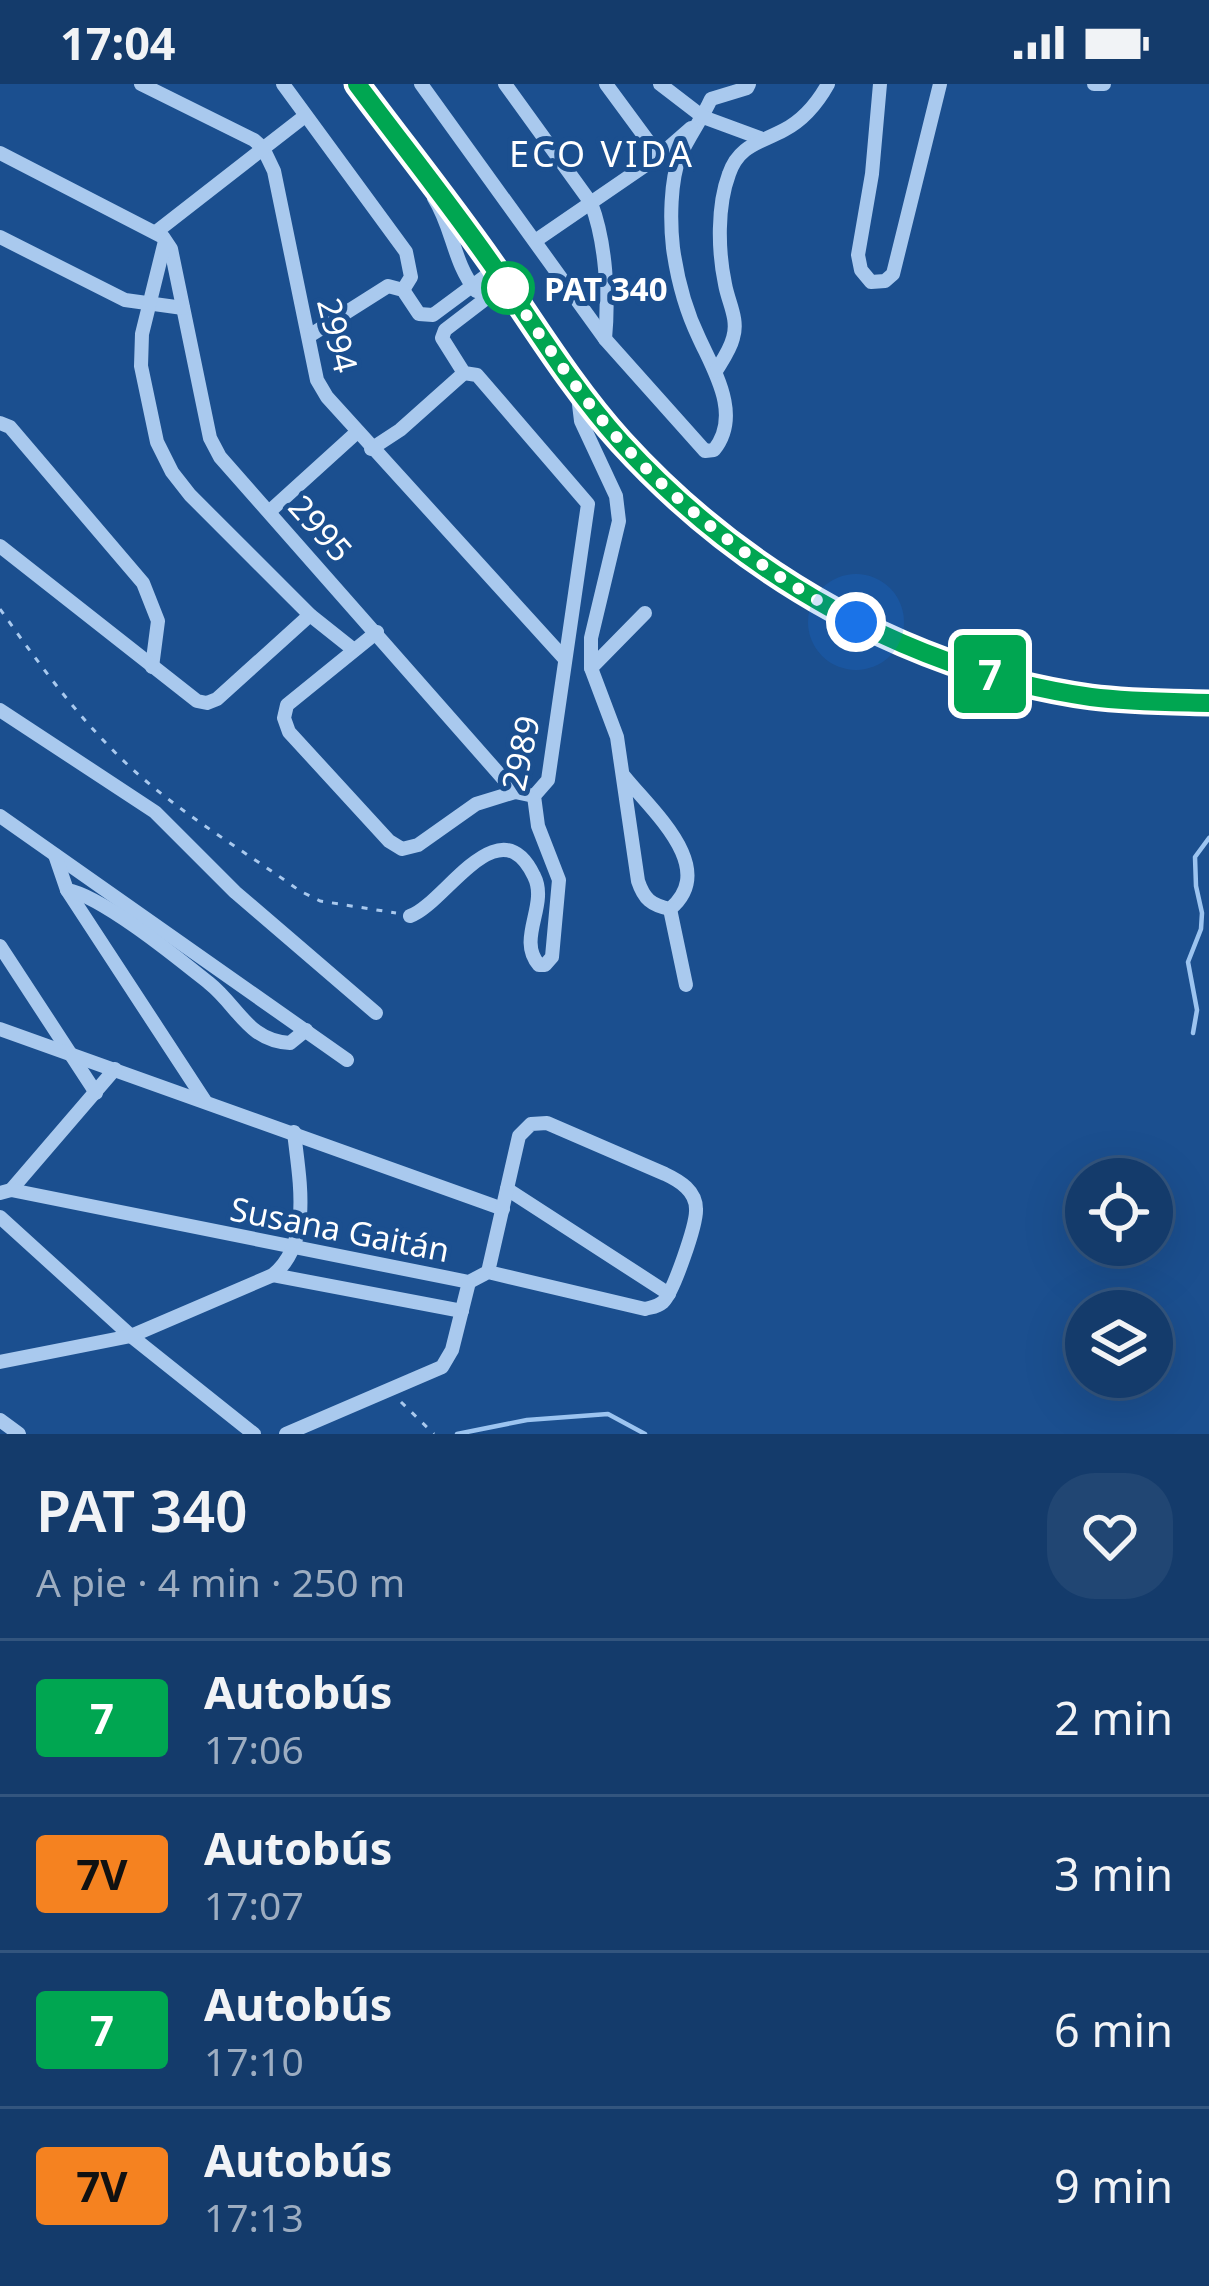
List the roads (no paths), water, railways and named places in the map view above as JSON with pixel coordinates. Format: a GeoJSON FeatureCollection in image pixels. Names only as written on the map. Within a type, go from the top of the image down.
{"type":"FeatureCollection","features":[{"type":"Feature","properties":{"kind":"main road"},"geometry":{"type":"LineString","coordinates":[[357,84],[622,443],[739,548],[821,603],[892,640],[963,667],[1092,697],[1209,703]]}},
{"type":"Feature","properties":{"kind":"street"},"geometry":{"type":"LineString","coordinates":[[141,84],[263,148]]}},
{"type":"Feature","properties":{"kind":"street"},"geometry":{"type":"LineString","coordinates":[[283,84],[406,252],[411,277],[404,290]]}},
{"type":"Feature","properties":{"kind":"street"},"geometry":{"type":"LineString","coordinates":[[421,84],[605,339],[705,451],[714,450],[722,440],[726,418],[716,371],[697,335],[672,245],[679,159],[711,99],[749,84]]}},
{"type":"Feature","properties":{"kind":"street"},"geometry":{"type":"LineString","coordinates":[[505,84],[591,202],[598,220],[608,314],[605,339]]}},
{"type":"Feature","properties":{"kind":"street"},"geometry":{"type":"LineString","coordinates":[[606,84],[659,156]]}},
{"type":"Feature","properties":{"kind":"street"},"geometry":{"type":"LineString","coordinates":[[660,84],[703,117],[760,138]]}},
{"type":"Feature","properties":{"kind":"street"},"geometry":{"type":"LineString","coordinates":[[716,371],[735,325],[724,283],[722,195],[737,155],[760,138],[784,130],[817,103],[828,84]]}},
{"type":"Feature","properties":{"kind":"street"},"geometry":{"type":"LineString","coordinates":[[880,84],[858,255],[861,270],[871,282],[893,274],[940,84]]}},
{"type":"Feature","properties":{"kind":"street"},"geometry":{"type":"LineString","coordinates":[[1094,84],[1104,84]]}},
{"type":"Feature","properties":{"kind":"street"},"geometry":{"type":"LineString","coordinates":[[0,153],[160,236],[305,116]]}},
{"type":"Feature","properties":{"kind":"street"},"geometry":{"type":"LineString","coordinates":[[535,242],[659,156],[703,117]]}},
{"type":"Feature","properties":{"kind":"street","name":"2994"},"geometry":{"type":"LineString","coordinates":[[263,148],[274,171],[317,380],[356,433],[564,658]]}},
{"type":"Feature","properties":{"kind":"street"},"geometry":{"type":"LineString","coordinates":[[422,171],[447,224],[455,260],[483,301]]}},
{"type":"Feature","properties":{"kind":"street","name":"2995"},"geometry":{"type":"LineString","coordinates":[[160,236],[142,334],[141,366],[158,442],[172,472],[214,521],[310,615],[354,650]]}},
{"type":"Feature","properties":{"kind":"street","name":"2995"},"geometry":{"type":"LineString","coordinates":[[160,236],[171,249],[210,438],[220,458],[515,792]]}},
{"type":"Feature","properties":{"kind":"street"},"geometry":{"type":"LineString","coordinates":[[0,237],[125,300],[183,308]]}},
{"type":"Feature","properties":{"kind":"street"},"geometry":{"type":"LineString","coordinates":[[309,336],[388,286],[404,290],[419,314],[433,315],[472,286],[500,276]]}},
{"type":"Feature","properties":{"kind":"street"},"geometry":{"type":"LineString","coordinates":[[371,449],[400,430],[464,373],[442,333],[483,301],[500,276]]}},
{"type":"Feature","properties":{"kind":"street","name":"2989"},"geometry":{"type":"LineString","coordinates":[[464,373],[478,375],[588,504],[548,780],[534,796],[538,826],[559,880],[552,957],[545,965],[539,965],[530,948],[538,888],[532,873]]}},
{"type":"Feature","properties":{"kind":"street"},"geometry":{"type":"LineString","coordinates":[[577,388],[580,421],[616,496],[619,521],[590,638],[592,672],[617,737],[638,881],[643,896],[654,906],[670,909]]}},
{"type":"Feature","properties":{"kind":"street"},"geometry":{"type":"LineString","coordinates":[[0,423],[10,427],[143,584],[158,621],[152,667]]}},
{"type":"Feature","properties":{"kind":"street"},"geometry":{"type":"LineString","coordinates":[[270,511],[356,433]]}},
{"type":"Feature","properties":{"kind":"street"},"geometry":{"type":"LineString","coordinates":[[0,546],[197,701],[217,699],[310,615]]}},
{"type":"Feature","properties":{"kind":"street"},"geometry":{"type":"LineString","coordinates":[[592,672],[645,613]]}},
{"type":"Feature","properties":{"kind":"street"},"geometry":{"type":"LineString","coordinates":[[377,632],[287,705],[284,718],[289,732],[389,841],[402,849],[418,845],[476,804],[515,792],[534,796]]}},
{"type":"Feature","properties":{"kind":"street"},"geometry":{"type":"LineString","coordinates":[[0,710],[155,812],[235,892],[376,1012]]}},
{"type":"Feature","properties":{"kind":"street"},"geometry":{"type":"LineString","coordinates":[[624,776],[680,845],[688,863],[689,885],[670,909]]}},
{"type":"Feature","properties":{"kind":"street"},"geometry":{"type":"LineString","coordinates":[[0,816],[346,1060]]}},
{"type":"Feature","properties":{"kind":"street"},"geometry":{"type":"LineString","coordinates":[[410,916],[424,911],[470,862],[492,852],[523,858],[532,873],[547,869],[551,860]]}},
{"type":"Feature","properties":{"kind":"street"},"geometry":{"type":"LineString","coordinates":[[54,854],[67,890],[206,1101]]}},
{"type":"Feature","properties":{"kind":"street"},"geometry":{"type":"LineString","coordinates":[[67,890],[93,899],[214,986],[248,1027],[262,1036],[290,1043],[305,1030]]}},
{"type":"Feature","properties":{"kind":"street"},"geometry":{"type":"LineString","coordinates":[[670,909],[686,986]]}},
{"type":"Feature","properties":{"kind":"street"},"geometry":{"type":"LineString","coordinates":[[0,946],[96,1094]]}},
{"type":"Feature","properties":{"kind":"street"},"geometry":{"type":"LineString","coordinates":[[0,1029],[502,1209]]}},
{"type":"Feature","properties":{"kind":"street"},"geometry":{"type":"LineString","coordinates":[[5,1192],[115,1069]]}},
{"type":"Feature","properties":{"kind":"street"},"geometry":{"type":"LineString","coordinates":[[488,1272],[519,1136],[531,1124],[547,1123],[682,1182],[697,1209],[668,1297],[507,1189]]}},
{"type":"Feature","properties":{"kind":"street"},"geometry":{"type":"LineString","coordinates":[[0,1362],[131,1336],[273,1275],[294,1249],[301,1193],[295,1132]]}},
{"type":"Feature","properties":{"kind":"street","name":"Susana Gaitán"},"geometry":{"type":"LineString","coordinates":[[5,1192],[469,1282],[488,1272],[645,1309],[668,1297]]}},
{"type":"Feature","properties":{"kind":"street"},"geometry":{"type":"LineString","coordinates":[[3,1224],[131,1336],[254,1434]]}},
{"type":"Feature","properties":{"kind":"street","name":"Susana Gaitán"},"geometry":{"type":"LineString","coordinates":[[273,1275],[462,1311]]}},
{"type":"Feature","properties":{"kind":"street"},"geometry":{"type":"LineString","coordinates":[[286,1434],[442,1367],[449,1359],[469,1282]]}},
{"type":"Feature","properties":{"kind":"street"},"geometry":{"type":"LineString","coordinates":[[0,1420],[19,1434]]}},
{"type":"Feature","properties":{"kind":"waterway"},"geometry":{"type":"LineString","coordinates":[[1193,1033],[1197,1010],[1188,962],[1202,913],[1195,857],[1209,838]]}},
{"type":"Feature","properties":{"kind":"waterway"},"geometry":{"type":"LineString","coordinates":[[457,1434],[527,1420],[608,1414],[645,1434]]}},
{"type":"Feature","properties":{"kind":"place","name":"PAT 340"},"geometry":{"type":"Point","coordinates":[508,288]}},
{"type":"Feature","properties":{"kind":"district","name":"ECO VIDA"},"geometry":{"type":"Point","coordinates":[602,153]}}]}
